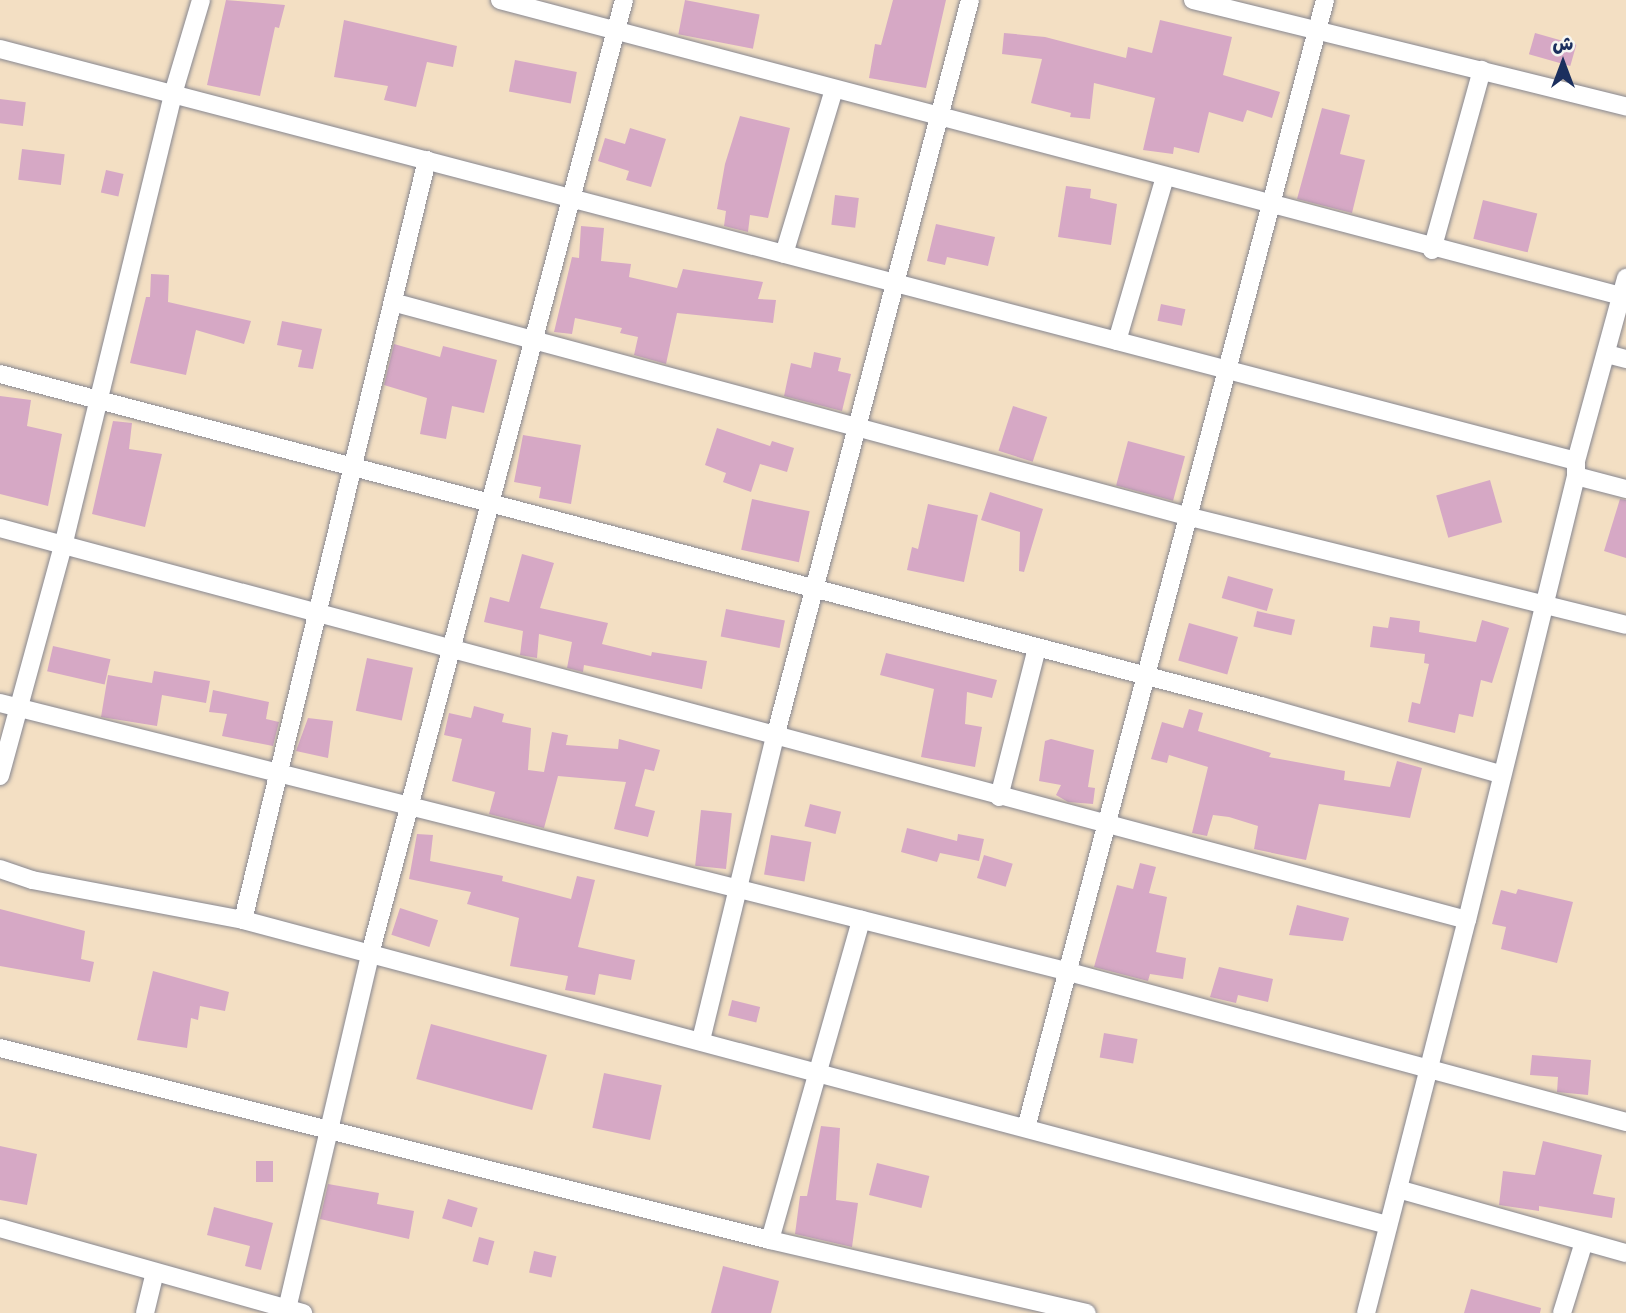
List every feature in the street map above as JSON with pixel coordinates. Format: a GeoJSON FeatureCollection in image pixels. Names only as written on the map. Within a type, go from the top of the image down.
{"type":"FeatureCollection","features":[{"type":"Feature","properties":{"kind":"street"},"geometry":{"type":"LineString","coordinates":[[0,776],[63,546],[173,94],[201,0]]}},
{"type":"Feature","properties":{"kind":"street"},"geometry":{"type":"LineString","coordinates":[[500,0],[617,29],[1433,250],[1624,287],[1576,469],[1500,774],[1467,920],[1426,1069],[1366,1313]]}},
{"type":"Feature","properties":{"kind":"street"},"geometry":{"type":"LineString","coordinates":[[0,1228],[295,1311],[327,1131],[370,954],[452,650],[488,504],[534,340],[568,197],[624,0]]}},
{"type":"Feature","properties":{"kind":"street"},"geometry":{"type":"LineString","coordinates":[[701,1040],[775,737],[859,430],[937,117],[970,0]]}},
{"type":"Feature","properties":{"kind":"street"},"geometry":{"type":"LineString","coordinates":[[1193,0],[1626,106]]}},
{"type":"Feature","properties":{"kind":"street"},"geometry":{"type":"LineString","coordinates":[[1026,1128],[1325,0]]}},
{"type":"Feature","properties":{"kind":"street"},"geometry":{"type":"LineString","coordinates":[[0,49],[1117,341],[1576,469],[1626,489]]}},
{"type":"Feature","properties":{"kind":"street"},"geometry":{"type":"LineString","coordinates":[[1433,250],[1482,70]]}},
{"type":"Feature","properties":{"kind":"street"},"geometry":{"type":"LineString","coordinates":[[784,254],[834,89]]}},
{"type":"Feature","properties":{"kind":"street"},"geometry":{"type":"LineString","coordinates":[[243,920],[396,303],[427,160]]}},
{"type":"Feature","properties":{"kind":"street"},"geometry":{"type":"LineString","coordinates":[[1117,341],[1165,177]]}},
{"type":"Feature","properties":{"kind":"street"},"geometry":{"type":"LineString","coordinates":[[396,303],[859,430],[1190,517],[1626,625]]}},
{"type":"Feature","properties":{"kind":"street"},"geometry":{"type":"LineString","coordinates":[[1607,354],[1626,359]]}},
{"type":"Feature","properties":{"kind":"street"},"geometry":{"type":"LineString","coordinates":[[0,374],[1145,676],[1500,774]]}},
{"type":"Feature","properties":{"kind":"street"},"geometry":{"type":"LineString","coordinates":[[0,528],[1467,920]]}},
{"type":"Feature","properties":{"kind":"street"},"geometry":{"type":"LineString","coordinates":[[999,797],[1037,648]]}},
{"type":"Feature","properties":{"kind":"street"},"geometry":{"type":"LineString","coordinates":[[0,703],[1069,972],[1626,1122]]}},
{"type":"Feature","properties":{"kind":"street"},"geometry":{"type":"LineString","coordinates":[[0,869],[32,880],[243,920],[1388,1225]]}},
{"type":"Feature","properties":{"kind":"street"},"geometry":{"type":"LineString","coordinates":[[770,1240],[861,920]]}},
{"type":"Feature","properties":{"kind":"street"},"geometry":{"type":"LineString","coordinates":[[0,1048],[770,1240],[1087,1313]]}},
{"type":"Feature","properties":{"kind":"street"},"geometry":{"type":"LineString","coordinates":[[1398,1189],[1626,1253]]}},
{"type":"Feature","properties":{"kind":"street"},"geometry":{"type":"LineString","coordinates":[[1562,1313],[1584,1241]]}},
{"type":"Feature","properties":{"kind":"street"},"geometry":{"type":"LineString","coordinates":[[145,1313],[155,1272]]}},
{"type":"Feature","properties":{"kind":"building"},"geometry":{"type":"Polygon","coordinates":[[[226,0],[285,5],[279,28],[275,27],[260,96],[207,85],[226,0]]]}},
{"type":"Feature","properties":{"kind":"building"},"geometry":{"type":"Polygon","coordinates":[[[685,0],[760,15],[753,49],[678,34],[685,0]]]}},
{"type":"Feature","properties":{"kind":"building"},"geometry":{"type":"Polygon","coordinates":[[[893,0],[946,0],[926,88],[869,78],[875,44],[881,45],[893,0]]]}},
{"type":"Feature","properties":{"kind":"building"},"geometry":{"type":"Polygon","coordinates":[[[344,20],[457,46],[453,67],[427,62],[416,107],[384,100],[388,86],[334,77],[344,20]]]}},
{"type":"Feature","properties":{"kind":"building"},"geometry":{"type":"Polygon","coordinates":[[[1160,20],[1232,37],[1223,75],[1280,92],[1272,118],[1247,110],[1243,122],[1209,112],[1199,153],[1174,147],[1173,154],[1143,150],[1155,98],[1094,83],[1090,119],[1070,117],[1071,113],[1031,103],[1042,59],[1002,54],[1004,33],[1045,37],[1126,58],[1128,47],[1152,53],[1160,20]]]}},
{"type":"Feature","properties":{"kind":"building"},"geometry":{"type":"Polygon","coordinates":[[[1535,33],[1576,45],[1570,66],[1529,54],[1535,33]]]}},
{"type":"Feature","properties":{"kind":"building"},"geometry":{"type":"Polygon","coordinates":[[[515,60],[577,72],[571,103],[509,91],[515,60]]]}},
{"type":"Feature","properties":{"kind":"building"},"geometry":{"type":"Polygon","coordinates":[[[0,99],[26,102],[23,126],[0,123],[0,99]]]}},
{"type":"Feature","properties":{"kind":"building"},"geometry":{"type":"Polygon","coordinates":[[[1322,108],[1350,115],[1340,154],[1365,160],[1352,213],[1297,199],[1322,108]]]}},
{"type":"Feature","properties":{"kind":"building"},"geometry":{"type":"Polygon","coordinates":[[[740,116],[790,128],[768,218],[750,215],[748,232],[724,226],[726,211],[717,209],[725,164],[740,116]]]}},
{"type":"Feature","properties":{"kind":"building"},"geometry":{"type":"Polygon","coordinates":[[[630,128],[666,139],[651,187],[626,180],[629,171],[598,161],[605,138],[625,144],[630,128]]]}},
{"type":"Feature","properties":{"kind":"building"},"geometry":{"type":"Polygon","coordinates":[[[22,149],[65,154],[61,185],[18,180],[22,149]]]}},
{"type":"Feature","properties":{"kind":"building"},"geometry":{"type":"Polygon","coordinates":[[[106,170],[124,174],[118,196],[101,192],[106,170]]]}},
{"type":"Feature","properties":{"kind":"building"},"geometry":{"type":"Polygon","coordinates":[[[1066,186],[1091,189],[1090,198],[1117,204],[1111,245],[1058,237],[1066,186]]]}},
{"type":"Feature","properties":{"kind":"building"},"geometry":{"type":"Polygon","coordinates":[[[835,195],[859,198],[855,228],[831,225],[835,195]]]}},
{"type":"Feature","properties":{"kind":"building"},"geometry":{"type":"Polygon","coordinates":[[[1483,200],[1537,214],[1528,252],[1473,239],[1483,200]]]}},
{"type":"Feature","properties":{"kind":"building"},"geometry":{"type":"Polygon","coordinates":[[[936,224],[995,237],[988,266],[947,257],[945,265],[927,261],[936,224]]]}},
{"type":"Feature","properties":{"kind":"building"},"geometry":{"type":"Polygon","coordinates":[[[581,226],[604,228],[601,261],[631,264],[629,277],[677,288],[683,269],[763,282],[758,299],[776,300],[773,323],[677,313],[666,364],[634,355],[638,337],[620,333],[622,328],[575,318],[572,334],[554,332],[572,257],[579,258],[581,226]]]}},
{"type":"Feature","properties":{"kind":"building"},"geometry":{"type":"Polygon","coordinates":[[[151,274],[169,275],[168,302],[251,321],[244,344],[196,330],[186,375],[130,363],[146,297],[150,297],[151,274]]]}},
{"type":"Feature","properties":{"kind":"building"},"geometry":{"type":"Polygon","coordinates":[[[1161,304],[1185,309],[1182,326],[1157,321],[1161,304]]]}},
{"type":"Feature","properties":{"kind":"building"},"geometry":{"type":"Polygon","coordinates":[[[282,321],[322,329],[313,369],[298,367],[302,350],[277,345],[282,321]]]}},
{"type":"Feature","properties":{"kind":"building"},"geometry":{"type":"Polygon","coordinates":[[[394,344],[440,357],[443,346],[497,360],[484,413],[452,406],[446,439],[420,434],[427,398],[384,385],[394,344]]]}},
{"type":"Feature","properties":{"kind":"building"},"geometry":{"type":"Polygon","coordinates":[[[814,352],[841,358],[838,371],[851,374],[842,411],[784,396],[791,363],[811,368],[814,352]]]}},
{"type":"Feature","properties":{"kind":"building"},"geometry":{"type":"Polygon","coordinates":[[[0,396],[31,400],[27,426],[62,434],[48,506],[0,494],[0,396]]]}},
{"type":"Feature","properties":{"kind":"building"},"geometry":{"type":"Polygon","coordinates":[[[1013,406],[1047,417],[1033,462],[998,451],[1013,406]]]}},
{"type":"Feature","properties":{"kind":"building"},"geometry":{"type":"Polygon","coordinates":[[[113,421],[132,423],[129,449],[162,454],[145,527],[92,514],[113,421]]]}},
{"type":"Feature","properties":{"kind":"building"},"geometry":{"type":"Polygon","coordinates":[[[717,428],[770,446],[772,441],[794,448],[787,472],[760,464],[751,492],[723,482],[726,473],[705,465],[717,428]]]}},
{"type":"Feature","properties":{"kind":"building"},"geometry":{"type":"Polygon","coordinates":[[[523,435],[581,445],[571,504],[539,498],[541,487],[514,482],[523,435]]]}},
{"type":"Feature","properties":{"kind":"building"},"geometry":{"type":"Polygon","coordinates":[[[1128,441],[1185,456],[1173,501],[1116,485],[1128,441]]]}},
{"type":"Feature","properties":{"kind":"building"},"geometry":{"type":"Polygon","coordinates":[[[1490,480],[1502,522],[1448,538],[1436,495],[1490,480]]]}},
{"type":"Feature","properties":{"kind":"building"},"geometry":{"type":"Polygon","coordinates":[[[990,492],[1043,509],[1024,572],[1019,571],[1020,532],[981,520],[990,492]]]}},
{"type":"Feature","properties":{"kind":"building"},"geometry":{"type":"Polygon","coordinates":[[[752,499],[810,511],[799,562],[741,550],[752,499]]]}},
{"type":"Feature","properties":{"kind":"building"},"geometry":{"type":"Polygon","coordinates":[[[1620,499],[1626,500],[1626,558],[1604,551],[1620,499]]]}},
{"type":"Feature","properties":{"kind":"building"},"geometry":{"type":"Polygon","coordinates":[[[928,504],[978,515],[964,582],[907,570],[912,547],[918,549],[928,504]]]}},
{"type":"Feature","properties":{"kind":"building"},"geometry":{"type":"Polygon","coordinates":[[[522,554],[554,563],[540,608],[608,623],[602,644],[651,656],[652,652],[707,661],[702,689],[584,665],[583,672],[567,668],[572,642],[539,634],[537,658],[520,655],[523,631],[484,622],[490,597],[509,602],[522,554]]]}},
{"type":"Feature","properties":{"kind":"building"},"geometry":{"type":"Polygon","coordinates":[[[1228,576],[1273,589],[1267,611],[1222,598],[1228,576]]]}},
{"type":"Feature","properties":{"kind":"building"},"geometry":{"type":"Polygon","coordinates":[[[726,609],[785,620],[780,648],[721,636],[726,609]]]}},
{"type":"Feature","properties":{"kind":"building"},"geometry":{"type":"Polygon","coordinates":[[[1257,611],[1295,620],[1291,635],[1253,627],[1257,611]]]}},
{"type":"Feature","properties":{"kind":"building"},"geometry":{"type":"Polygon","coordinates":[[[1390,617],[1420,621],[1419,632],[1476,642],[1482,620],[1509,628],[1492,683],[1481,680],[1473,717],[1459,714],[1455,733],[1408,722],[1412,702],[1420,704],[1429,664],[1424,663],[1425,654],[1370,647],[1373,626],[1388,628],[1390,617]]]}},
{"type":"Feature","properties":{"kind":"building"},"geometry":{"type":"Polygon","coordinates":[[[1189,623],[1238,637],[1227,675],[1178,660],[1189,623]]]}},
{"type":"Feature","properties":{"kind":"building"},"geometry":{"type":"Polygon","coordinates":[[[53,646],[110,659],[105,685],[47,671],[53,646]]]}},
{"type":"Feature","properties":{"kind":"building"},"geometry":{"type":"Polygon","coordinates":[[[886,653],[997,680],[992,698],[967,692],[965,724],[982,727],[975,767],[921,757],[934,689],[880,675],[886,653]]]}},
{"type":"Feature","properties":{"kind":"building"},"geometry":{"type":"Polygon","coordinates":[[[367,658],[413,668],[402,721],[356,711],[367,658]]]}},
{"type":"Feature","properties":{"kind":"building"},"geometry":{"type":"Polygon","coordinates":[[[154,671],[210,681],[206,703],[162,695],[157,726],[101,717],[108,675],[152,683],[154,671]]]}},
{"type":"Feature","properties":{"kind":"building"},"geometry":{"type":"Polygon","coordinates":[[[213,690],[269,702],[266,719],[279,722],[273,746],[222,736],[227,714],[209,712],[213,690]]]}},
{"type":"Feature","properties":{"kind":"building"},"geometry":{"type":"Polygon","coordinates":[[[474,706],[504,714],[502,722],[531,728],[528,770],[544,772],[552,732],[568,735],[566,745],[618,749],[619,739],[660,750],[654,771],[645,769],[635,806],[655,811],[648,837],[614,829],[626,782],[558,776],[544,828],[489,814],[495,792],[452,781],[462,739],[444,735],[449,713],[471,718],[474,706]]]}},
{"type":"Feature","properties":{"kind":"building"},"geometry":{"type":"Polygon","coordinates":[[[1189,709],[1203,713],[1198,731],[1271,753],[1269,757],[1345,771],[1344,780],[1390,787],[1397,761],[1422,768],[1410,818],[1319,804],[1306,860],[1254,849],[1258,826],[1229,817],[1213,815],[1207,836],[1192,833],[1208,767],[1169,755],[1167,763],[1151,759],[1162,722],[1183,728],[1189,709]]]}},
{"type":"Feature","properties":{"kind":"building"},"geometry":{"type":"Polygon","coordinates":[[[308,718],[333,721],[328,758],[296,751],[308,718]]]}},
{"type":"Feature","properties":{"kind":"building"},"geometry":{"type":"Polygon","coordinates":[[[1051,739],[1094,750],[1088,787],[1095,788],[1093,804],[1068,802],[1056,795],[1061,785],[1039,781],[1045,741],[1051,739]]]}},
{"type":"Feature","properties":{"kind":"building"},"geometry":{"type":"Polygon","coordinates":[[[810,804],[841,812],[835,834],[804,826],[810,804]]]}},
{"type":"Feature","properties":{"kind":"building"},"geometry":{"type":"Polygon","coordinates":[[[701,810],[732,813],[726,869],[695,866],[701,810]]]}},
{"type":"Feature","properties":{"kind":"building"},"geometry":{"type":"Polygon","coordinates":[[[907,828],[957,841],[958,834],[984,839],[979,861],[940,853],[937,862],[901,852],[907,828]]]}},
{"type":"Feature","properties":{"kind":"building"},"geometry":{"type":"Polygon","coordinates":[[[417,834],[433,835],[430,861],[503,876],[502,881],[571,899],[577,876],[595,880],[578,947],[635,960],[631,980],[599,974],[595,995],[565,990],[568,976],[510,966],[519,918],[467,904],[471,892],[409,879],[417,834]]]}},
{"type":"Feature","properties":{"kind":"building"},"geometry":{"type":"Polygon","coordinates":[[[771,835],[811,842],[804,882],[764,874],[771,835]]]}},
{"type":"Feature","properties":{"kind":"building"},"geometry":{"type":"Polygon","coordinates":[[[984,855],[1013,864],[1006,887],[977,878],[984,855]]]}},
{"type":"Feature","properties":{"kind":"building"},"geometry":{"type":"Polygon","coordinates":[[[1140,863],[1156,867],[1149,893],[1167,897],[1156,952],[1186,958],[1183,979],[1150,974],[1148,981],[1094,967],[1117,885],[1133,889],[1140,863]]]}},
{"type":"Feature","properties":{"kind":"building"},"geometry":{"type":"Polygon","coordinates":[[[1518,889],[1573,902],[1557,963],[1501,949],[1506,927],[1492,924],[1501,890],[1516,894],[1518,889]]]}},
{"type":"Feature","properties":{"kind":"building"},"geometry":{"type":"Polygon","coordinates":[[[1297,905],[1349,918],[1343,941],[1289,935],[1297,905]]]}},
{"type":"Feature","properties":{"kind":"building"},"geometry":{"type":"Polygon","coordinates":[[[400,908],[438,920],[429,947],[391,935],[400,908]]]}},
{"type":"Feature","properties":{"kind":"building"},"geometry":{"type":"Polygon","coordinates":[[[0,909],[85,931],[81,959],[94,962],[90,982],[0,966],[0,909]]]}},
{"type":"Feature","properties":{"kind":"building"},"geometry":{"type":"Polygon","coordinates":[[[1219,967],[1273,979],[1268,1002],[1238,995],[1236,1003],[1210,997],[1219,967]]]}},
{"type":"Feature","properties":{"kind":"building"},"geometry":{"type":"Polygon","coordinates":[[[153,971],[229,992],[225,1011],[200,1006],[198,1020],[191,1018],[187,1048],[137,1040],[153,971]]]}},
{"type":"Feature","properties":{"kind":"building"},"geometry":{"type":"Polygon","coordinates":[[[732,1000],[760,1007],[756,1023],[728,1016],[732,1000]]]}},
{"type":"Feature","properties":{"kind":"building"},"geometry":{"type":"Polygon","coordinates":[[[431,1024],[547,1055],[532,1110],[416,1079],[431,1024]]]}},
{"type":"Feature","properties":{"kind":"building"},"geometry":{"type":"Polygon","coordinates":[[[1104,1033],[1137,1039],[1133,1064],[1100,1058],[1104,1033]]]}},
{"type":"Feature","properties":{"kind":"building"},"geometry":{"type":"Polygon","coordinates":[[[1532,1055],[1591,1060],[1588,1095],[1557,1092],[1558,1077],[1530,1075],[1532,1055]]]}},
{"type":"Feature","properties":{"kind":"building"},"geometry":{"type":"Polygon","coordinates":[[[604,1073],[662,1085],[650,1140],[592,1128],[604,1073]]]}},
{"type":"Feature","properties":{"kind":"building"},"geometry":{"type":"Polygon","coordinates":[[[821,1126],[840,1128],[836,1200],[858,1203],[852,1247],[795,1234],[800,1196],[807,1196],[821,1126]]]}},
{"type":"Feature","properties":{"kind":"building"},"geometry":{"type":"Polygon","coordinates":[[[1543,1141],[1602,1155],[1593,1194],[1615,1198],[1612,1218],[1539,1206],[1539,1211],[1499,1205],[1503,1171],[1535,1175],[1543,1141]]]}},
{"type":"Feature","properties":{"kind":"building"},"geometry":{"type":"Polygon","coordinates":[[[0,1146],[37,1154],[27,1205],[0,1200],[0,1146]]]}},
{"type":"Feature","properties":{"kind":"building"},"geometry":{"type":"Polygon","coordinates":[[[256,1161],[273,1161],[273,1182],[256,1182],[256,1161]]]}},
{"type":"Feature","properties":{"kind":"building"},"geometry":{"type":"Polygon","coordinates":[[[877,1163],[929,1176],[921,1208],[869,1195],[877,1163]]]}},
{"type":"Feature","properties":{"kind":"building"},"geometry":{"type":"Polygon","coordinates":[[[328,1184],[379,1193],[377,1204],[414,1211],[409,1239],[320,1219],[328,1184]]]}},
{"type":"Feature","properties":{"kind":"building"},"geometry":{"type":"Polygon","coordinates":[[[448,1199],[478,1208],[472,1227],[442,1218],[448,1199]]]}},
{"type":"Feature","properties":{"kind":"building"},"geometry":{"type":"Polygon","coordinates":[[[214,1207],[273,1223],[261,1270],[245,1266],[250,1246],[207,1235],[214,1207]]]}},
{"type":"Feature","properties":{"kind":"building"},"geometry":{"type":"Polygon","coordinates":[[[479,1237],[494,1241],[488,1265],[473,1261],[479,1237]]]}},
{"type":"Feature","properties":{"kind":"building"},"geometry":{"type":"Polygon","coordinates":[[[534,1251],[556,1256],[551,1278],[529,1272],[534,1251]]]}},
{"type":"Feature","properties":{"kind":"building"},"geometry":{"type":"Polygon","coordinates":[[[723,1266],[779,1281],[771,1313],[711,1313],[723,1266]]]}},
{"type":"Feature","properties":{"kind":"building"},"geometry":{"type":"Polygon","coordinates":[[[1471,1289],[1541,1308],[1540,1313],[1464,1313],[1471,1289]]]}}]}
